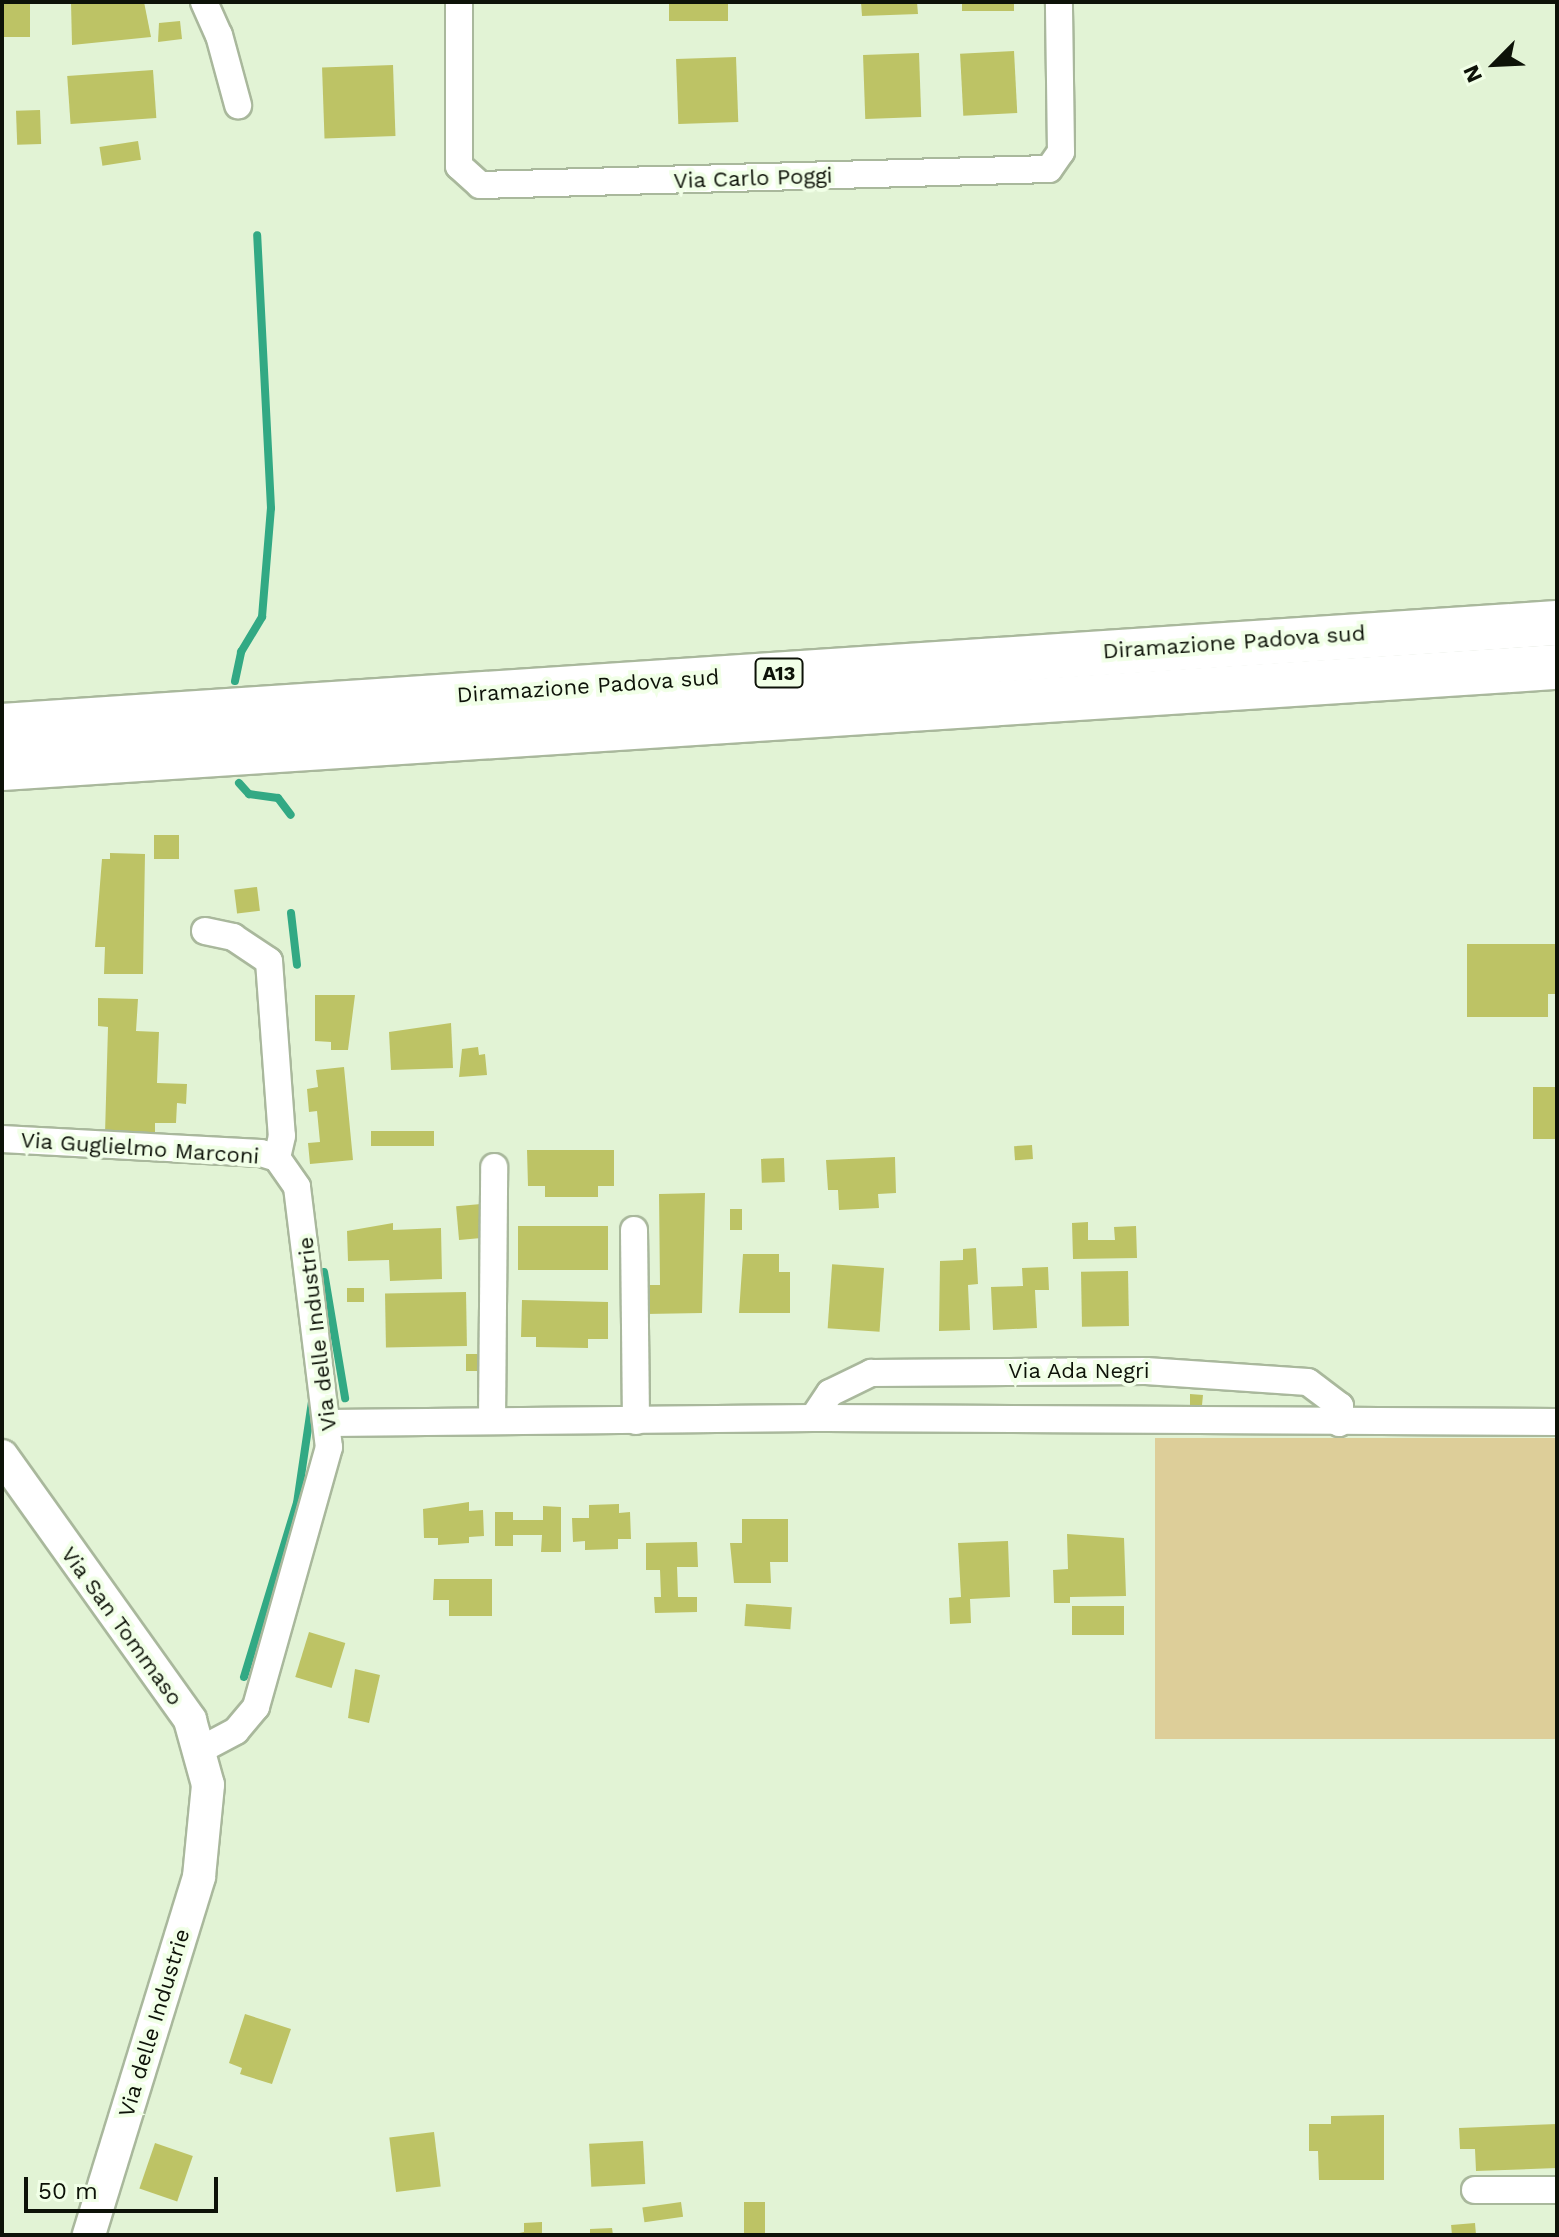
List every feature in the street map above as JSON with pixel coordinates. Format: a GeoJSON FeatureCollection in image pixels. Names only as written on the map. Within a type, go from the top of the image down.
{"type":"FeatureCollection","features":[{"type":"Feature","properties":{"kind":"highway","name":"Diramazione Padova sud"},"geometry":{"type":"LineString","coordinates":[[2,726],[1557,623]]}},
{"type":"Feature","properties":{"kind":"highway","name":"Diramazione Padova sud"},"geometry":{"type":"LineString","coordinates":[[2,768],[1557,667]]}},
{"type":"Feature","properties":{"kind":"street"},"geometry":{"type":"LineString","coordinates":[[204,2],[219,35],[238,105]]}},
{"type":"Feature","properties":{"kind":"street","name":"Via Carlo Poggi"},"geometry":{"type":"LineString","coordinates":[[459,2],[459,166],[480,185],[1049,169],[1061,152],[1059,2]]}},
{"type":"Feature","properties":{"kind":"street"},"geometry":{"type":"LineString","coordinates":[[205,931],[233,937],[269,961],[282,1136],[277,1158]]}},
{"type":"Feature","properties":{"kind":"street","name":"Via Guglielmo Marconi"},"geometry":{"type":"LineString","coordinates":[[2,1139],[261,1153],[277,1158]]}},
{"type":"Feature","properties":{"kind":"street","name":"Via delle Industrie"},"geometry":{"type":"LineString","coordinates":[[201,1750],[236,1731],[256,1707],[298,1569],[330,1423],[297,1187],[277,1158]]}},
{"type":"Feature","properties":{"kind":"street"},"geometry":{"type":"LineString","coordinates":[[492,1421],[494,1167]]}},
{"type":"Feature","properties":{"kind":"street"},"geometry":{"type":"LineString","coordinates":[[634,1230],[636,1421]]}},
{"type":"Feature","properties":{"kind":"street","name":"Via Ada Negri"},"geometry":{"type":"LineString","coordinates":[[813,1418],[830,1393],[871,1373],[1132,1370],[1256,1375],[1308,1382],[1340,1406],[1339,1423]]}},
{"type":"Feature","properties":{"kind":"street"},"geometry":{"type":"LineString","coordinates":[[330,1423],[813,1418],[1557,1422]]}},
{"type":"Feature","properties":{"kind":"street","name":"Via San Tommaso"},"geometry":{"type":"LineString","coordinates":[[2,1456],[190,1720],[201,1750],[209,1809]]}},
{"type":"Feature","properties":{"kind":"street","name":"Via delle Industrie"},"geometry":{"type":"LineString","coordinates":[[89,2235],[199,1877],[209,1809]]}},
{"type":"Feature","properties":{"kind":"street"},"geometry":{"type":"LineString","coordinates":[[1475,2190],[1557,2190]]}},
{"type":"Feature","properties":{"kind":"shaded area"},"geometry":{"type":"Polygon","coordinates":[[[1155,1438],[1557,1438],[1557,1739],[1155,1739],[1155,1438]]]}},
{"type":"Feature","properties":{"kind":"building"},"geometry":{"type":"Polygon","coordinates":[[[2,2],[30,2],[30,37],[2,37],[2,2]]]}},
{"type":"Feature","properties":{"kind":"building"},"geometry":{"type":"Polygon","coordinates":[[[71,2],[144,2],[151,37],[72,45],[71,2]]]}},
{"type":"Feature","properties":{"kind":"building"},"geometry":{"type":"Polygon","coordinates":[[[669,2],[728,2],[728,21],[669,21],[669,2]]]}},
{"type":"Feature","properties":{"kind":"building"},"geometry":{"type":"Polygon","coordinates":[[[861,2],[917,2],[918,14],[862,16],[861,2]]]}},
{"type":"Feature","properties":{"kind":"building"},"geometry":{"type":"Polygon","coordinates":[[[962,2],[1014,2],[1014,11],[962,11],[962,2]]]}},
{"type":"Feature","properties":{"kind":"building"},"geometry":{"type":"Polygon","coordinates":[[[180,21],[182,39],[158,42],[159,23],[180,21]]]}},
{"type":"Feature","properties":{"kind":"building"},"geometry":{"type":"Polygon","coordinates":[[[1014,51],[1017,113],[963,116],[960,54],[1014,51]]]}},
{"type":"Feature","properties":{"kind":"building"},"geometry":{"type":"Polygon","coordinates":[[[919,53],[921,117],[865,119],[863,55],[919,53]]]}},
{"type":"Feature","properties":{"kind":"building"},"geometry":{"type":"Polygon","coordinates":[[[736,57],[738,122],[678,124],[676,59],[736,57]]]}},
{"type":"Feature","properties":{"kind":"building"},"geometry":{"type":"Polygon","coordinates":[[[393,65],[395,136],[325,138],[322,67],[393,65]]]}},
{"type":"Feature","properties":{"kind":"building"},"geometry":{"type":"Polygon","coordinates":[[[153,70],[156,118],[71,124],[67,76],[153,70]]]}},
{"type":"Feature","properties":{"kind":"building"},"geometry":{"type":"Polygon","coordinates":[[[40,110],[41,144],[17,145],[16,111],[40,110]]]}},
{"type":"Feature","properties":{"kind":"building"},"geometry":{"type":"Polygon","coordinates":[[[138,141],[141,160],[102,166],[99,147],[138,141]]]}},
{"type":"Feature","properties":{"kind":"building"},"geometry":{"type":"Polygon","coordinates":[[[154,835],[179,835],[179,859],[154,859],[154,835]]]}},
{"type":"Feature","properties":{"kind":"building"},"geometry":{"type":"Polygon","coordinates":[[[110,853],[145,854],[143,974],[104,974],[105,947],[95,947],[102,859],[110,859],[110,853]]]}},
{"type":"Feature","properties":{"kind":"building"},"geometry":{"type":"Polygon","coordinates":[[[257,887],[260,911],[237,914],[234,890],[257,887]]]}},
{"type":"Feature","properties":{"kind":"building"},"geometry":{"type":"Polygon","coordinates":[[[1467,944],[1557,944],[1557,994],[1548,994],[1548,1017],[1467,1017],[1467,944]]]}},
{"type":"Feature","properties":{"kind":"building"},"geometry":{"type":"Polygon","coordinates":[[[315,995],[355,995],[348,1050],[331,1050],[331,1042],[315,1041],[315,995]]]}},
{"type":"Feature","properties":{"kind":"building"},"geometry":{"type":"Polygon","coordinates":[[[98,998],[138,999],[136,1031],[159,1032],[157,1083],[187,1084],[186,1104],[177,1103],[176,1123],[155,1123],[155,1136],[105,1134],[108,1027],[98,1026],[98,998]]]}},
{"type":"Feature","properties":{"kind":"building"},"geometry":{"type":"Polygon","coordinates":[[[451,1023],[453,1068],[391,1070],[389,1032],[451,1023]]]}},
{"type":"Feature","properties":{"kind":"building"},"geometry":{"type":"Polygon","coordinates":[[[478,1047],[479,1055],[485,1054],[487,1075],[459,1077],[462,1049],[478,1047]]]}},
{"type":"Feature","properties":{"kind":"building"},"geometry":{"type":"Polygon","coordinates":[[[344,1067],[353,1160],[310,1164],[308,1143],[320,1142],[317,1111],[309,1112],[307,1089],[318,1087],[316,1070],[344,1067]]]}},
{"type":"Feature","properties":{"kind":"building"},"geometry":{"type":"Polygon","coordinates":[[[1533,1087],[1557,1087],[1557,1139],[1533,1139],[1533,1087]]]}},
{"type":"Feature","properties":{"kind":"building"},"geometry":{"type":"Polygon","coordinates":[[[371,1131],[434,1131],[434,1146],[371,1146],[371,1131]]]}},
{"type":"Feature","properties":{"kind":"building"},"geometry":{"type":"Polygon","coordinates":[[[1032,1145],[1033,1159],[1015,1160],[1014,1146],[1032,1145]]]}},
{"type":"Feature","properties":{"kind":"building"},"geometry":{"type":"Polygon","coordinates":[[[527,1150],[614,1150],[614,1186],[598,1186],[598,1197],[545,1197],[545,1186],[528,1186],[527,1150]]]}},
{"type":"Feature","properties":{"kind":"building"},"geometry":{"type":"Polygon","coordinates":[[[895,1157],[896,1193],[878,1194],[879,1208],[839,1210],[838,1190],[828,1190],[826,1160],[895,1157]]]}},
{"type":"Feature","properties":{"kind":"building"},"geometry":{"type":"Polygon","coordinates":[[[784,1158],[785,1182],[762,1183],[761,1159],[784,1158]]]}},
{"type":"Feature","properties":{"kind":"building"},"geometry":{"type":"Polygon","coordinates":[[[705,1193],[702,1313],[646,1314],[646,1285],[660,1285],[659,1194],[705,1193]]]}},
{"type":"Feature","properties":{"kind":"building"},"geometry":{"type":"Polygon","coordinates":[[[481,1204],[484,1238],[459,1240],[456,1206],[481,1204]]]}},
{"type":"Feature","properties":{"kind":"building"},"geometry":{"type":"Polygon","coordinates":[[[730,1209],[742,1209],[742,1230],[730,1230],[730,1209]]]}},
{"type":"Feature","properties":{"kind":"building"},"geometry":{"type":"Polygon","coordinates":[[[1088,1222],[1088,1240],[1115,1240],[1114,1227],[1136,1226],[1137,1258],[1073,1259],[1072,1223],[1088,1222]]]}},
{"type":"Feature","properties":{"kind":"building"},"geometry":{"type":"Polygon","coordinates":[[[393,1223],[393,1230],[441,1228],[442,1279],[390,1281],[389,1260],[348,1261],[347,1231],[393,1223]]]}},
{"type":"Feature","properties":{"kind":"building"},"geometry":{"type":"Polygon","coordinates":[[[518,1226],[608,1226],[608,1270],[518,1270],[518,1226]]]}},
{"type":"Feature","properties":{"kind":"building"},"geometry":{"type":"Polygon","coordinates":[[[976,1248],[978,1284],[968,1285],[970,1330],[939,1331],[940,1261],[963,1260],[963,1249],[976,1248]]]}},
{"type":"Feature","properties":{"kind":"building"},"geometry":{"type":"Polygon","coordinates":[[[743,1254],[779,1254],[779,1272],[790,1272],[790,1313],[739,1313],[743,1254]]]}},
{"type":"Feature","properties":{"kind":"building"},"geometry":{"type":"Polygon","coordinates":[[[832,1264],[884,1268],[880,1332],[828,1328],[832,1264]]]}},
{"type":"Feature","properties":{"kind":"building"},"geometry":{"type":"Polygon","coordinates":[[[1048,1267],[1049,1290],[1035,1290],[1037,1328],[993,1330],[991,1287],[1023,1286],[1022,1268],[1048,1267]]]}},
{"type":"Feature","properties":{"kind":"building"},"geometry":{"type":"Polygon","coordinates":[[[1128,1271],[1129,1326],[1082,1327],[1081,1272],[1128,1271]]]}},
{"type":"Feature","properties":{"kind":"building"},"geometry":{"type":"Polygon","coordinates":[[[347,1288],[364,1288],[364,1302],[347,1302],[347,1288]]]}},
{"type":"Feature","properties":{"kind":"building"},"geometry":{"type":"Polygon","coordinates":[[[466,1292],[467,1346],[386,1347],[385,1293],[466,1292]]]}},
{"type":"Feature","properties":{"kind":"building"},"geometry":{"type":"Polygon","coordinates":[[[522,1300],[608,1302],[608,1339],[588,1339],[588,1348],[536,1347],[536,1337],[521,1337],[522,1300]]]}},
{"type":"Feature","properties":{"kind":"building"},"geometry":{"type":"Polygon","coordinates":[[[466,1354],[483,1354],[483,1371],[466,1371],[466,1354]]]}},
{"type":"Feature","properties":{"kind":"building"},"geometry":{"type":"Polygon","coordinates":[[[1190,1394],[1203,1395],[1202,1405],[1190,1405],[1190,1394]]]}},
{"type":"Feature","properties":{"kind":"building"},"geometry":{"type":"Polygon","coordinates":[[[469,1502],[469,1511],[483,1510],[484,1536],[469,1537],[469,1543],[438,1545],[438,1538],[424,1538],[423,1509],[469,1502]]]}},
{"type":"Feature","properties":{"kind":"building"},"geometry":{"type":"Polygon","coordinates":[[[619,1504],[619,1513],[630,1512],[631,1539],[618,1539],[618,1549],[585,1550],[585,1541],[573,1542],[572,1518],[589,1518],[589,1505],[619,1504]]]}},
{"type":"Feature","properties":{"kind":"building"},"geometry":{"type":"Polygon","coordinates":[[[543,1506],[561,1507],[561,1552],[541,1552],[542,1535],[513,1535],[513,1546],[495,1546],[495,1512],[513,1512],[513,1520],[543,1520],[543,1506]]]}},
{"type":"Feature","properties":{"kind":"building"},"geometry":{"type":"Polygon","coordinates":[[[742,1519],[788,1519],[788,1562],[770,1562],[771,1583],[734,1583],[730,1543],[742,1543],[742,1519]]]}},
{"type":"Feature","properties":{"kind":"building"},"geometry":{"type":"Polygon","coordinates":[[[1067,1534],[1124,1538],[1126,1596],[1070,1597],[1070,1603],[1054,1603],[1053,1570],[1068,1569],[1067,1534]]]}},
{"type":"Feature","properties":{"kind":"building"},"geometry":{"type":"Polygon","coordinates":[[[1008,1541],[1010,1597],[970,1599],[971,1623],[950,1624],[949,1598],[961,1597],[958,1543],[1008,1541]]]}},
{"type":"Feature","properties":{"kind":"building"},"geometry":{"type":"Polygon","coordinates":[[[697,1542],[698,1567],[677,1567],[678,1597],[697,1597],[697,1612],[655,1613],[654,1597],[661,1597],[660,1570],[646,1570],[646,1543],[697,1542]]]}},
{"type":"Feature","properties":{"kind":"building"},"geometry":{"type":"Polygon","coordinates":[[[434,1579],[492,1579],[492,1616],[449,1616],[449,1600],[433,1600],[434,1579]]]}},
{"type":"Feature","properties":{"kind":"building"},"geometry":{"type":"Polygon","coordinates":[[[746,1604],[792,1607],[790,1629],[744,1626],[746,1604]]]}},
{"type":"Feature","properties":{"kind":"building"},"geometry":{"type":"Polygon","coordinates":[[[1072,1606],[1124,1606],[1124,1635],[1072,1635],[1072,1606]]]}},
{"type":"Feature","properties":{"kind":"building"},"geometry":{"type":"Polygon","coordinates":[[[309,1632],[345,1643],[332,1688],[295,1677],[309,1632]]]}},
{"type":"Feature","properties":{"kind":"building"},"geometry":{"type":"Polygon","coordinates":[[[355,1669],[380,1675],[369,1723],[348,1718],[355,1669]]]}},
{"type":"Feature","properties":{"kind":"building"},"geometry":{"type":"Polygon","coordinates":[[[245,2014],[291,2029],[272,2084],[240,2074],[242,2068],[229,2063],[245,2014]]]}},
{"type":"Feature","properties":{"kind":"building"},"geometry":{"type":"Polygon","coordinates":[[[1384,2115],[1384,2180],[1319,2180],[1318,2151],[1309,2151],[1309,2124],[1331,2124],[1331,2116],[1384,2115]]]}},
{"type":"Feature","properties":{"kind":"building"},"geometry":{"type":"Polygon","coordinates":[[[1557,2124],[1557,2168],[1476,2171],[1475,2149],[1460,2149],[1459,2128],[1557,2124]]]}},
{"type":"Feature","properties":{"kind":"building"},"geometry":{"type":"Polygon","coordinates":[[[434,2132],[441,2187],[396,2192],[389,2137],[434,2132]]]}},
{"type":"Feature","properties":{"kind":"building"},"geometry":{"type":"Polygon","coordinates":[[[643,2141],[645,2184],[591,2187],[589,2144],[643,2141]]]}},
{"type":"Feature","properties":{"kind":"building"},"geometry":{"type":"Polygon","coordinates":[[[155,2143],[193,2156],[177,2201],[139,2188],[155,2143]]]}},
{"type":"Feature","properties":{"kind":"building"},"geometry":{"type":"Polygon","coordinates":[[[681,2202],[683,2217],[644,2222],[642,2207],[681,2202]]]}},
{"type":"Feature","properties":{"kind":"building"},"geometry":{"type":"Polygon","coordinates":[[[744,2202],[765,2202],[765,2234],[744,2234],[744,2202]]]}},
{"type":"Feature","properties":{"kind":"building"},"geometry":{"type":"Polygon","coordinates":[[[542,2222],[542,2235],[510,2235],[524,2232],[524,2223],[542,2222]]]}},
{"type":"Feature","properties":{"kind":"building"},"geometry":{"type":"Polygon","coordinates":[[[1475,2223],[1476,2235],[1452,2235],[1451,2225],[1475,2223]]]}},
{"type":"Feature","properties":{"kind":"building"},"geometry":{"type":"Polygon","coordinates":[[[612,2228],[613,2235],[590,2235],[590,2229],[612,2228]]]}},
{"type":"Feature","properties":{"kind":"waterway"},"geometry":{"type":"LineString","coordinates":[[235,681],[241,652],[262,617],[271,508],[257,235]]}},
{"type":"Feature","properties":{"kind":"waterway"},"geometry":{"type":"LineString","coordinates":[[239,783],[249,794],[278,798],[291,815]]}},
{"type":"Feature","properties":{"kind":"waterway"},"geometry":{"type":"LineString","coordinates":[[291,913],[297,965]]}},
{"type":"Feature","properties":{"kind":"waterway"},"geometry":{"type":"LineString","coordinates":[[324,1272],[345,1398]]}},
{"type":"Feature","properties":{"kind":"waterway"},"geometry":{"type":"LineString","coordinates":[[244,1677],[297,1503],[312,1401]]}}]}
